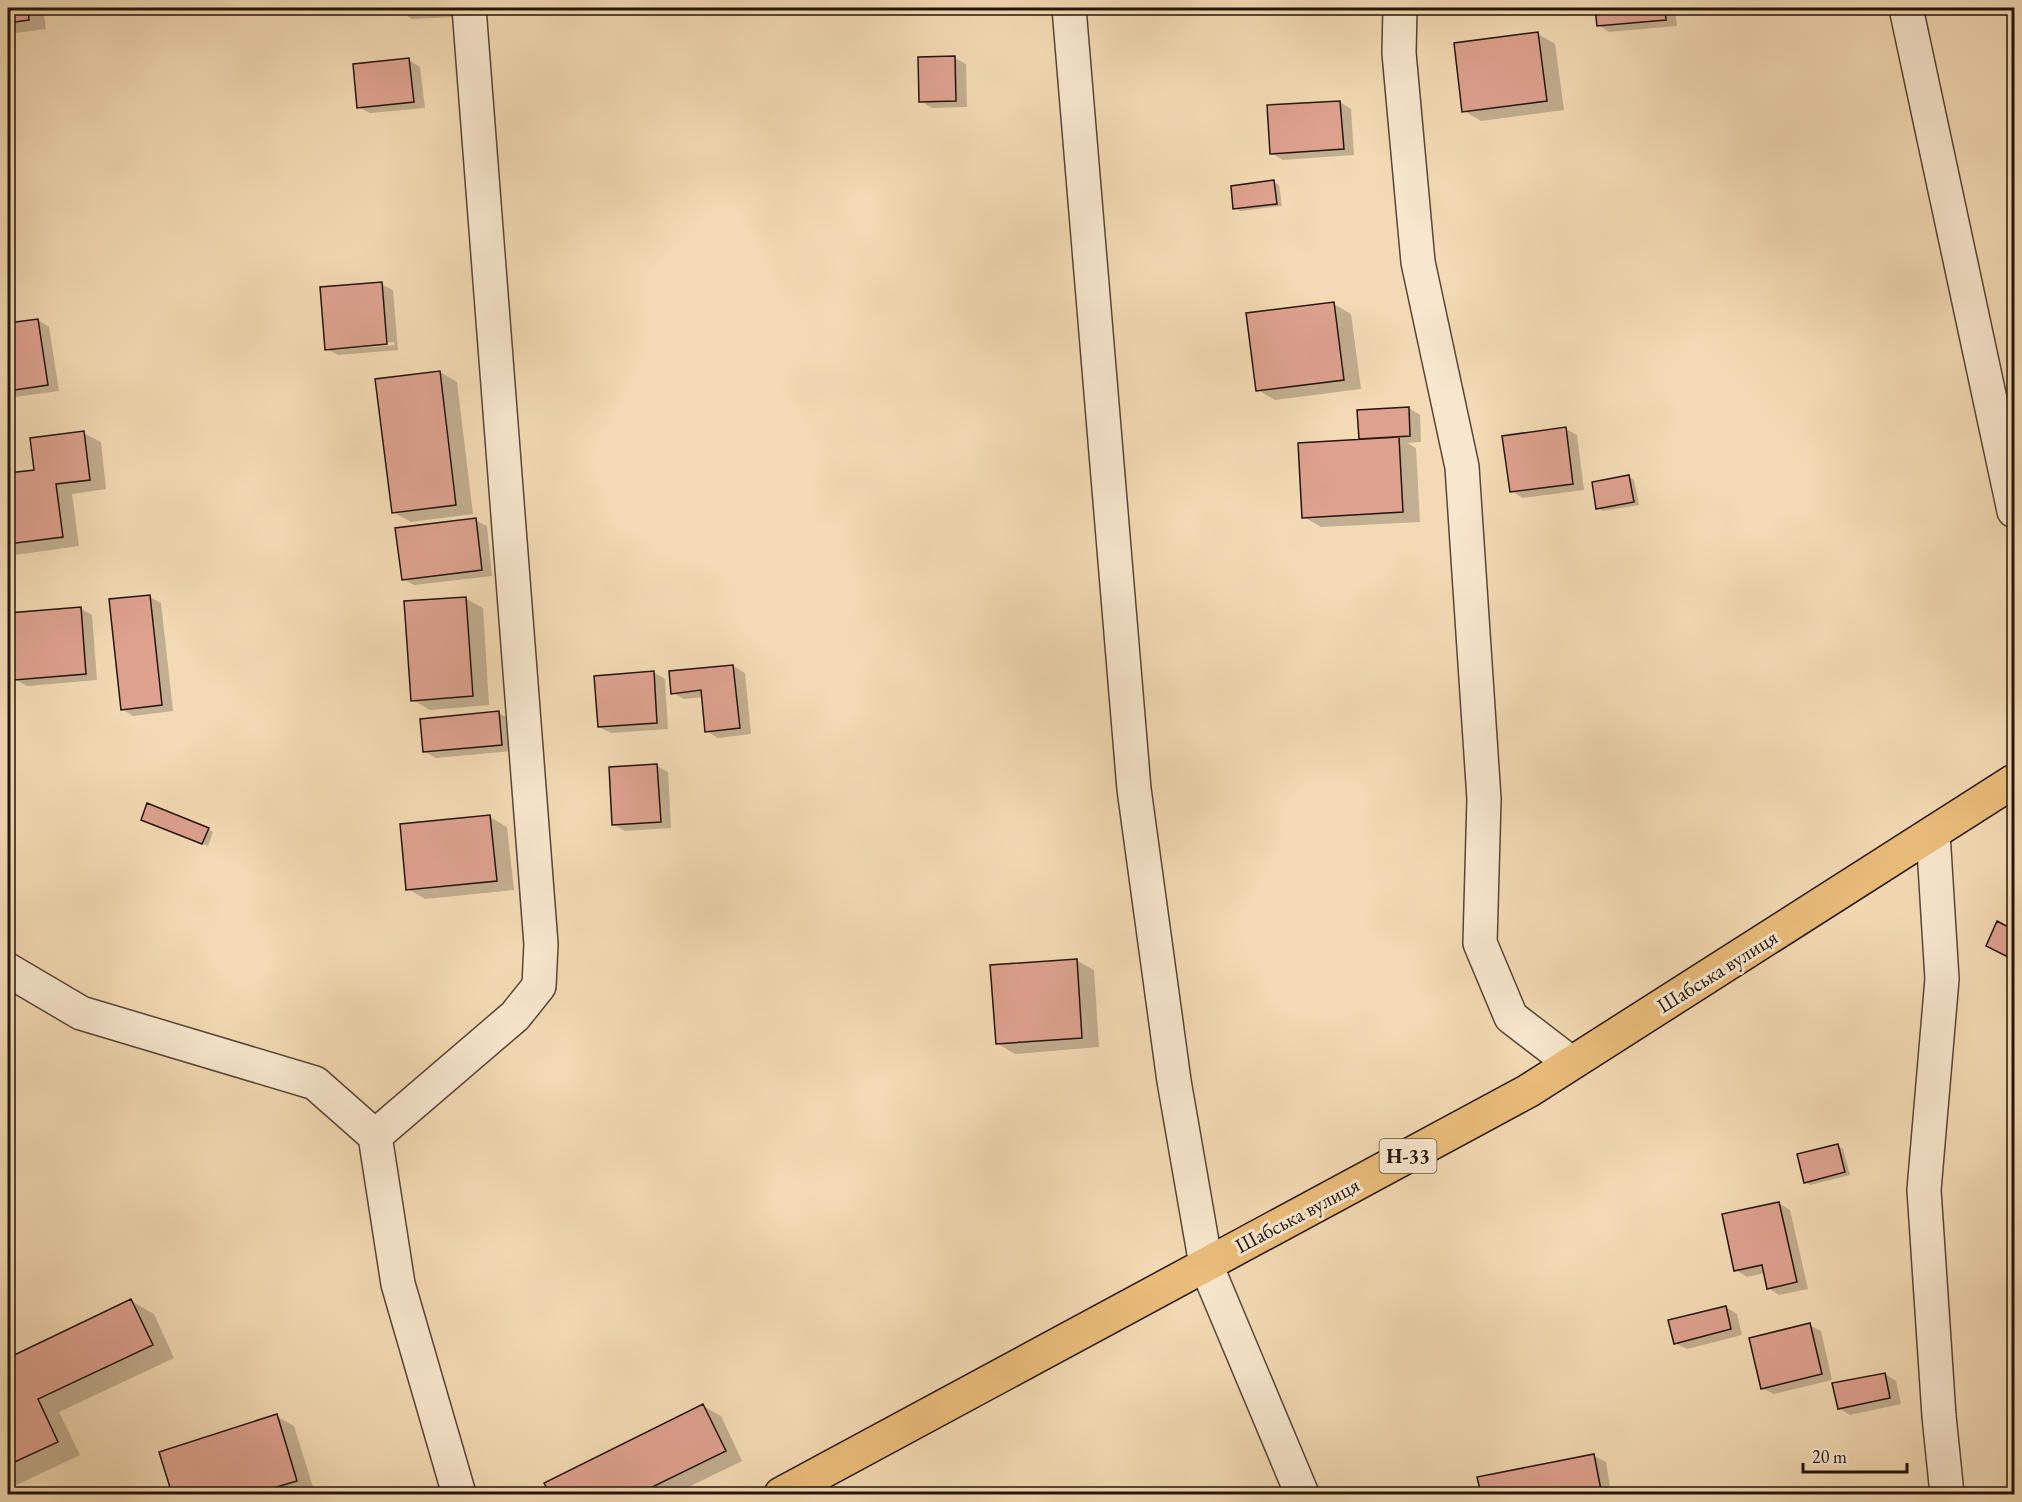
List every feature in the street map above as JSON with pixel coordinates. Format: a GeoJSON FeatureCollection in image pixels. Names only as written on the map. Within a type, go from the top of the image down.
{"type":"FeatureCollection","features":[{"type":"Feature","properties":{"kind":"main road","name":"Шабська вулиця"},"geometry":{"type":"LineString","coordinates":[[781,1494],[1528,1091],[2014,781]]}},
{"type":"Feature","properties":{"kind":"street"},"geometry":{"type":"LineString","coordinates":[[375,1136],[515,1017],[539,986],[542,944],[469,8]]}},
{"type":"Feature","properties":{"kind":"street"},"geometry":{"type":"LineString","coordinates":[[1400,8],[1400,53],[1418,262],[1462,467],[1484,798],[1480,943],[1511,1017],[1571,1064]]}},
{"type":"Feature","properties":{"kind":"street"},"geometry":{"type":"LineString","coordinates":[[1906,8],[2014,511]]}},
{"type":"Feature","properties":{"kind":"street"},"geometry":{"type":"LineString","coordinates":[[1073,10],[1134,789],[1174,1081],[1206,1265],[1302,1494]]}},
{"type":"Feature","properties":{"kind":"street"},"geometry":{"type":"LineString","coordinates":[[1932,833],[1942,979],[1924,1190],[1939,1416],[1947,1494]]}},
{"type":"Feature","properties":{"kind":"street"},"geometry":{"type":"LineString","coordinates":[[8,970],[81,1013],[315,1083],[375,1136],[398,1284],[459,1494]]}},
{"type":"Feature","properties":{"kind":"building"},"geometry":{"type":"Polygon","coordinates":[[[8,8],[28,8],[29,20],[8,23],[8,8]]]}},
{"type":"Feature","properties":{"kind":"building"},"geometry":{"type":"Polygon","coordinates":[[[399,8],[443,8],[443,11],[399,13],[399,8]]]}},
{"type":"Feature","properties":{"kind":"building"},"geometry":{"type":"Polygon","coordinates":[[[1595,8],[1665,8],[1666,20],[1597,26],[1595,8]]]}},
{"type":"Feature","properties":{"kind":"building"},"geometry":{"type":"Polygon","coordinates":[[[1538,32],[1547,101],[1462,112],[1454,43],[1538,32]]]}},
{"type":"Feature","properties":{"kind":"building"},"geometry":{"type":"Polygon","coordinates":[[[955,56],[956,101],[919,102],[918,57],[955,56]]]}},
{"type":"Feature","properties":{"kind":"building"},"geometry":{"type":"Polygon","coordinates":[[[409,58],[414,102],[357,108],[353,64],[409,58]]]}},
{"type":"Feature","properties":{"kind":"building"},"geometry":{"type":"Polygon","coordinates":[[[1340,101],[1344,149],[1270,154],[1267,105],[1340,101]]]}},
{"type":"Feature","properties":{"kind":"building"},"geometry":{"type":"Polygon","coordinates":[[[1274,180],[1277,204],[1233,209],[1231,186],[1274,180]]]}},
{"type":"Feature","properties":{"kind":"building"},"geometry":{"type":"Polygon","coordinates":[[[382,282],[387,344],[325,350],[320,287],[382,282]]]}},
{"type":"Feature","properties":{"kind":"building"},"geometry":{"type":"Polygon","coordinates":[[[1334,302],[1344,380],[1256,391],[1246,313],[1334,302]]]}},
{"type":"Feature","properties":{"kind":"building"},"geometry":{"type":"Polygon","coordinates":[[[38,319],[48,385],[8,391],[8,323],[38,319]]]}},
{"type":"Feature","properties":{"kind":"building"},"geometry":{"type":"Polygon","coordinates":[[[440,371],[456,505],[392,513],[375,379],[440,371]]]}},
{"type":"Feature","properties":{"kind":"building"},"geometry":{"type":"Polygon","coordinates":[[[1409,407],[1410,436],[1359,439],[1357,410],[1409,407]]]}},
{"type":"Feature","properties":{"kind":"building"},"geometry":{"type":"Polygon","coordinates":[[[1566,427],[1573,484],[1510,492],[1502,436],[1566,427]]]}},
{"type":"Feature","properties":{"kind":"building"},"geometry":{"type":"Polygon","coordinates":[[[84,431],[90,480],[56,484],[63,537],[8,544],[8,473],[34,470],[30,438],[84,431]]]}},
{"type":"Feature","properties":{"kind":"building"},"geometry":{"type":"Polygon","coordinates":[[[1399,437],[1403,512],[1302,518],[1298,443],[1399,437]]]}},
{"type":"Feature","properties":{"kind":"building"},"geometry":{"type":"Polygon","coordinates":[[[1629,475],[1634,502],[1596,509],[1592,482],[1629,475]]]}},
{"type":"Feature","properties":{"kind":"building"},"geometry":{"type":"Polygon","coordinates":[[[476,518],[482,570],[402,580],[395,528],[476,518]]]}},
{"type":"Feature","properties":{"kind":"building"},"geometry":{"type":"Polygon","coordinates":[[[150,595],[162,705],[121,710],[109,599],[150,595]]]}},
{"type":"Feature","properties":{"kind":"building"},"geometry":{"type":"Polygon","coordinates":[[[466,597],[473,696],[411,701],[404,601],[466,597]]]}},
{"type":"Feature","properties":{"kind":"building"},"geometry":{"type":"Polygon","coordinates":[[[81,607],[86,674],[14,680],[8,613],[81,607]]]}},
{"type":"Feature","properties":{"kind":"building"},"geometry":{"type":"Polygon","coordinates":[[[733,665],[740,728],[705,732],[701,690],[671,694],[669,671],[733,665]]]}},
{"type":"Feature","properties":{"kind":"building"},"geometry":{"type":"Polygon","coordinates":[[[654,671],[657,723],[598,727],[594,676],[654,671]]]}},
{"type":"Feature","properties":{"kind":"building"},"geometry":{"type":"Polygon","coordinates":[[[499,711],[502,745],[423,752],[420,719],[499,711]]]}},
{"type":"Feature","properties":{"kind":"building"},"geometry":{"type":"Polygon","coordinates":[[[657,764],[661,822],[612,825],[609,767],[657,764]]]}},
{"type":"Feature","properties":{"kind":"building"},"geometry":{"type":"Polygon","coordinates":[[[147,803],[209,828],[202,844],[141,820],[147,803]]]}},
{"type":"Feature","properties":{"kind":"building"},"geometry":{"type":"Polygon","coordinates":[[[490,815],[497,881],[406,890],[400,824],[490,815]]]}},
{"type":"Feature","properties":{"kind":"building"},"geometry":{"type":"Polygon","coordinates":[[[1997,921],[2014,930],[2014,960],[1986,946],[1997,921]]]}},
{"type":"Feature","properties":{"kind":"building"},"geometry":{"type":"Polygon","coordinates":[[[1077,959],[1082,1038],[996,1044],[990,965],[1077,959]]]}},
{"type":"Feature","properties":{"kind":"building"},"geometry":{"type":"Polygon","coordinates":[[[1838,1144],[1845,1172],[1804,1183],[1797,1154],[1838,1144]]]}},
{"type":"Feature","properties":{"kind":"building"},"geometry":{"type":"Polygon","coordinates":[[[1779,1202],[1797,1282],[1767,1289],[1762,1265],[1734,1271],[1722,1214],[1779,1202]]]}},
{"type":"Feature","properties":{"kind":"building"},"geometry":{"type":"Polygon","coordinates":[[[131,1299],[153,1345],[38,1399],[58,1442],[8,1465],[8,1358],[131,1299]]]}},
{"type":"Feature","properties":{"kind":"building"},"geometry":{"type":"Polygon","coordinates":[[[1726,1306],[1731,1329],[1674,1344],[1668,1320],[1726,1306]]]}},
{"type":"Feature","properties":{"kind":"building"},"geometry":{"type":"Polygon","coordinates":[[[1810,1323],[1822,1374],[1761,1389],[1749,1338],[1810,1323]]]}},
{"type":"Feature","properties":{"kind":"building"},"geometry":{"type":"Polygon","coordinates":[[[1885,1373],[1890,1398],[1838,1409],[1832,1383],[1885,1373]]]}},
{"type":"Feature","properties":{"kind":"building"},"geometry":{"type":"Polygon","coordinates":[[[703,1404],[726,1451],[638,1494],[550,1494],[544,1483],[703,1404]]]}},
{"type":"Feature","properties":{"kind":"building"},"geometry":{"type":"Polygon","coordinates":[[[277,1414],[297,1481],[253,1494],[172,1494],[159,1452],[277,1414]]]}},
{"type":"Feature","properties":{"kind":"building"},"geometry":{"type":"Polygon","coordinates":[[[1594,1454],[1601,1490],[1580,1494],[1481,1494],[1477,1477],[1594,1454]]]}}]}
